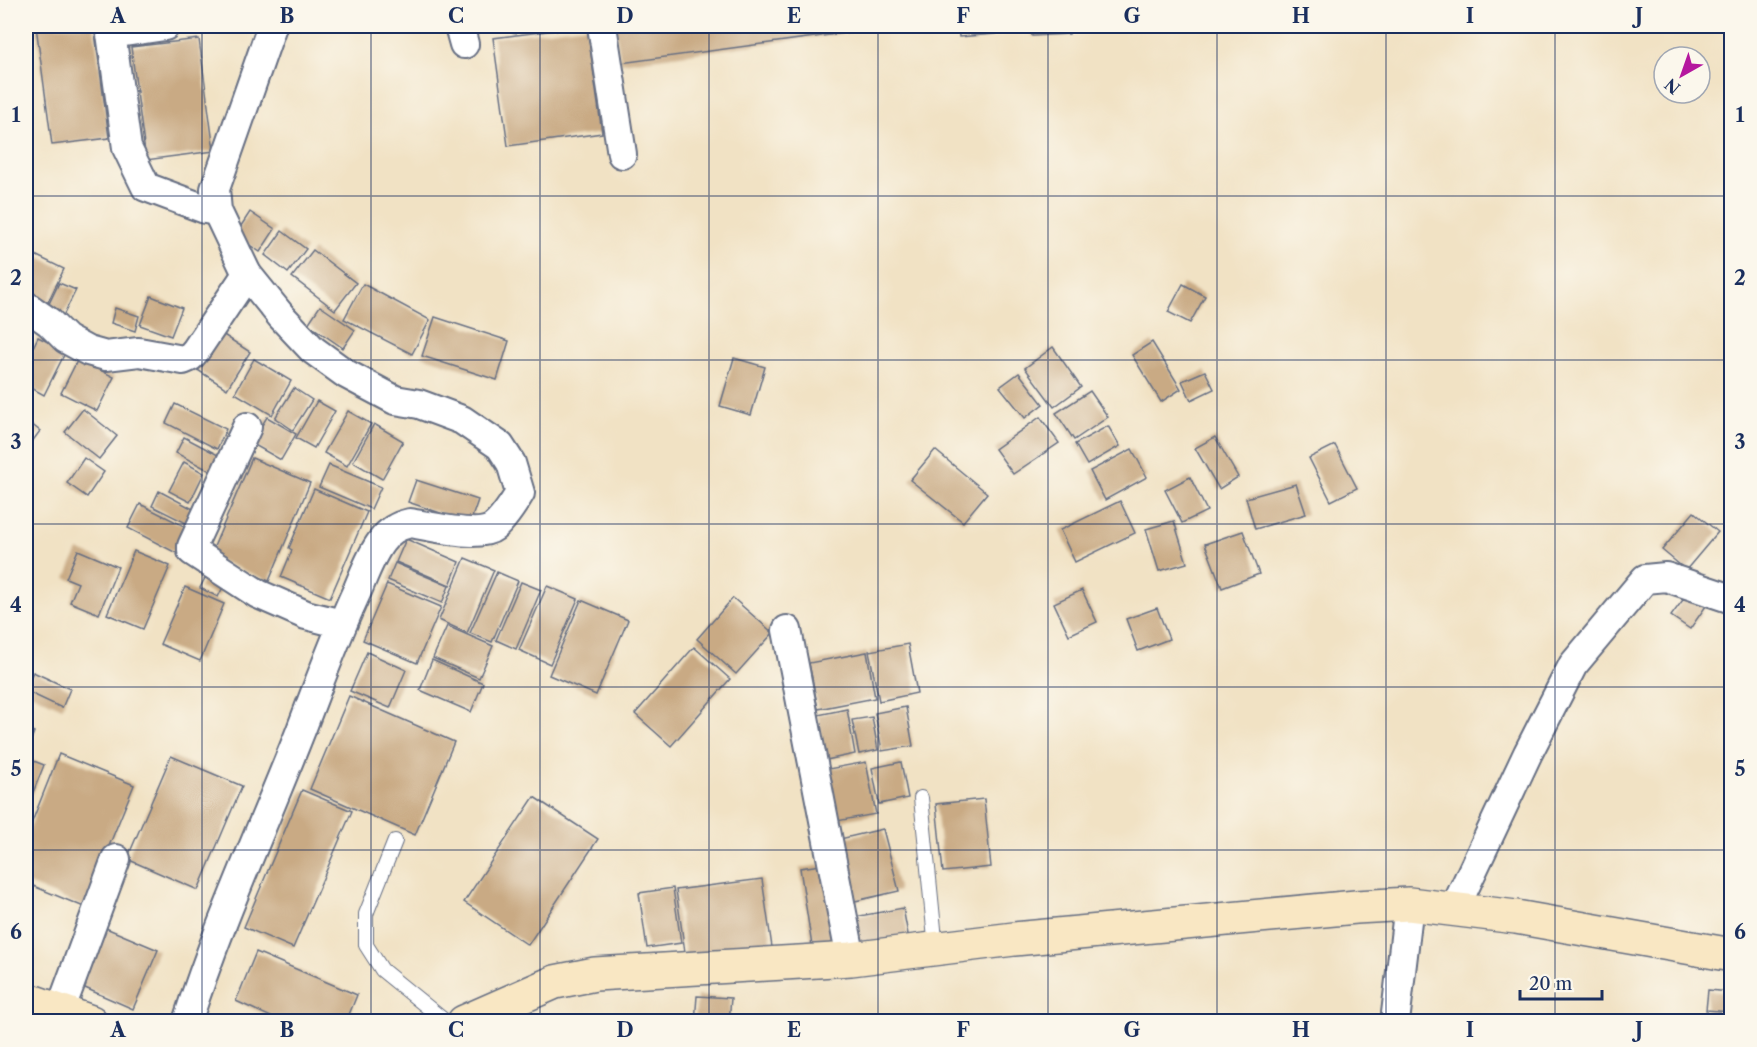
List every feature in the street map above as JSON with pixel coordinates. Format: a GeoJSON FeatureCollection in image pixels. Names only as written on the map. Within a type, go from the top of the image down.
{"type":"FeatureCollection","features":[{"type":"Feature","properties":{"kind":"street"},"geometry":{"type":"LineString","coordinates":[[165,26],[110,30],[127,148],[146,187],[205,209],[217,211]]}},
{"type":"Feature","properties":{"kind":"street"},"geometry":{"type":"LineString","coordinates":[[188,1022],[244,868],[288,764],[342,624],[374,553],[392,530],[400,525],[410,523],[473,532],[493,528],[510,509],[520,493],[511,463],[500,446],[462,420],[419,404],[395,400],[346,374],[313,350],[281,316],[248,274],[217,211],[215,189],[272,26]]}},
{"type":"Feature","properties":{"kind":"street"},"geometry":{"type":"LineString","coordinates":[[602,26],[622,154]]}},
{"type":"Feature","properties":{"kind":"street"},"geometry":{"type":"LineString","coordinates":[[26,306],[49,322],[66,339],[88,351],[106,356],[139,352],[183,360],[190,357],[196,350],[248,274]]}},
{"type":"Feature","properties":{"kind":"street"},"geometry":{"type":"LineString","coordinates":[[247,427],[192,546],[192,551],[258,594],[306,615],[342,624]]}},
{"type":"Feature","properties":{"kind":"street"},"geometry":{"type":"LineString","coordinates":[[1454,910],[1528,753],[1573,665],[1645,579],[1666,577],[1731,599]]}},
{"type":"Feature","properties":{"kind":"street"},"geometry":{"type":"LineString","coordinates":[[787,630],[851,959]]}},
{"type":"Feature","properties":{"kind":"street"},"geometry":{"type":"LineString","coordinates":[[60,1011],[116,859]]}},
{"type":"Feature","properties":{"kind":"street"},"geometry":{"type":"LineString","coordinates":[[1395,1022],[1409,904]]}},
{"type":"Feature","properties":{"kind":"street"},"geometry":{"type":"LineString","coordinates":[[464,1022],[555,982],[595,974],[851,959],[1014,939],[1409,904],[1516,918],[1731,955]]}},
{"type":"Feature","properties":{"kind":"street"},"geometry":{"type":"LineString","coordinates":[[26,999],[91,1022]]}},
{"type":"Feature","properties":{"kind":"lane"},"geometry":{"type":"LineString","coordinates":[[921,798],[936,950]]}},
{"type":"Feature","properties":{"kind":"lane"},"geometry":{"type":"LineString","coordinates":[[395,841],[366,914],[366,945],[382,970],[446,1022]]}},
{"type":"Feature","properties":{"kind":"building"},"geometry":{"type":"Polygon","coordinates":[[[36,26],[94,26],[109,138],[52,145],[36,26]]]}},
{"type":"Feature","properties":{"kind":"building"},"geometry":{"type":"Polygon","coordinates":[[[587,26],[602,133],[508,146],[493,38],[587,26]]]}},
{"type":"Feature","properties":{"kind":"building"},"geometry":{"type":"Polygon","coordinates":[[[615,26],[850,26],[851,32],[621,63],[615,26]]]}},
{"type":"Feature","properties":{"kind":"building"},"geometry":{"type":"Polygon","coordinates":[[[958,26],[994,26],[995,34],[959,37],[958,26]]]}},
{"type":"Feature","properties":{"kind":"building"},"geometry":{"type":"Polygon","coordinates":[[[1031,26],[1069,26],[1069,34],[1032,36],[1031,26]]]}},
{"type":"Feature","properties":{"kind":"building"},"geometry":{"type":"Polygon","coordinates":[[[199,39],[214,151],[146,160],[131,47],[199,39]]]}},
{"type":"Feature","properties":{"kind":"building"},"geometry":{"type":"Polygon","coordinates":[[[250,212],[275,229],[260,252],[235,235],[250,212]]]}},
{"type":"Feature","properties":{"kind":"building"},"geometry":{"type":"Polygon","coordinates":[[[282,231],[306,249],[288,273],[265,255],[282,231]]]}},
{"type":"Feature","properties":{"kind":"building"},"geometry":{"type":"Polygon","coordinates":[[[313,250],[356,283],[335,310],[292,277],[313,250]]]}},
{"type":"Feature","properties":{"kind":"building"},"geometry":{"type":"Polygon","coordinates":[[[35,255],[64,269],[44,310],[26,301],[26,277],[35,255]]]}},
{"type":"Feature","properties":{"kind":"building"},"geometry":{"type":"Polygon","coordinates":[[[59,283],[76,290],[60,322],[44,314],[59,283]]]}},
{"type":"Feature","properties":{"kind":"building"},"geometry":{"type":"Polygon","coordinates":[[[363,284],[430,320],[412,354],[344,319],[363,284]]]}},
{"type":"Feature","properties":{"kind":"building"},"geometry":{"type":"Polygon","coordinates":[[[1183,284],[1205,296],[1190,323],[1168,312],[1183,284]]]}},
{"type":"Feature","properties":{"kind":"building"},"geometry":{"type":"Polygon","coordinates":[[[151,296],[182,308],[171,336],[140,325],[151,296]]]}},
{"type":"Feature","properties":{"kind":"building"},"geometry":{"type":"Polygon","coordinates":[[[320,306],[355,330],[343,348],[308,324],[320,306]]]}},
{"type":"Feature","properties":{"kind":"building"},"geometry":{"type":"Polygon","coordinates":[[[115,308],[139,316],[135,331],[111,323],[115,308]]]}},
{"type":"Feature","properties":{"kind":"building"},"geometry":{"type":"Polygon","coordinates":[[[435,317],[509,341],[497,380],[422,356],[435,317]]]}},
{"type":"Feature","properties":{"kind":"building"},"geometry":{"type":"Polygon","coordinates":[[[216,330],[250,352],[227,389],[193,367],[216,330]]]}},
{"type":"Feature","properties":{"kind":"building"},"geometry":{"type":"Polygon","coordinates":[[[38,337],[66,351],[44,395],[26,385],[26,362],[38,337]]]}},
{"type":"Feature","properties":{"kind":"building"},"geometry":{"type":"Polygon","coordinates":[[[1152,342],[1181,389],[1161,402],[1132,355],[1152,342]]]}},
{"type":"Feature","properties":{"kind":"building"},"geometry":{"type":"Polygon","coordinates":[[[1053,347],[1081,387],[1054,407],[1025,368],[1053,347]]]}},
{"type":"Feature","properties":{"kind":"building"},"geometry":{"type":"Polygon","coordinates":[[[734,358],[765,367],[751,415],[720,406],[734,358]]]}},
{"type":"Feature","properties":{"kind":"building"},"geometry":{"type":"Polygon","coordinates":[[[78,359],[114,377],[97,411],[61,393],[78,359]]]}},
{"type":"Feature","properties":{"kind":"building"},"geometry":{"type":"Polygon","coordinates":[[[254,359],[291,381],[272,415],[235,393],[254,359]]]}},
{"type":"Feature","properties":{"kind":"building"},"geometry":{"type":"Polygon","coordinates":[[[1205,371],[1214,389],[1191,400],[1182,381],[1205,371]]]}},
{"type":"Feature","properties":{"kind":"building"},"geometry":{"type":"Polygon","coordinates":[[[1019,373],[1043,404],[1025,418],[1000,387],[1019,373]]]}},
{"type":"Feature","properties":{"kind":"building"},"geometry":{"type":"Polygon","coordinates":[[[294,388],[312,400],[293,430],[275,418],[294,388]]]}},
{"type":"Feature","properties":{"kind":"building"},"geometry":{"type":"Polygon","coordinates":[[[1090,391],[1108,417],[1074,440],[1056,413],[1090,391]]]}},
{"type":"Feature","properties":{"kind":"building"},"geometry":{"type":"Polygon","coordinates":[[[317,401],[335,411],[314,448],[296,438],[317,401]]]}},
{"type":"Feature","properties":{"kind":"building"},"geometry":{"type":"Polygon","coordinates":[[[175,404],[226,429],[217,449],[166,423],[175,404]]]}},
{"type":"Feature","properties":{"kind":"building"},"geometry":{"type":"Polygon","coordinates":[[[83,409],[117,436],[99,459],[65,432],[83,409]]]}},
{"type":"Feature","properties":{"kind":"building"},"geometry":{"type":"Polygon","coordinates":[[[348,411],[371,424],[347,466],[324,453],[348,411]]]}},
{"type":"Feature","properties":{"kind":"building"},"geometry":{"type":"Polygon","coordinates":[[[267,417],[296,434],[281,460],[251,443],[267,417]]]}},
{"type":"Feature","properties":{"kind":"building"},"geometry":{"type":"Polygon","coordinates":[[[1040,417],[1059,443],[1013,474],[995,449],[1040,417]]]}},
{"type":"Feature","properties":{"kind":"building"},"geometry":{"type":"Polygon","coordinates":[[[26,420],[40,431],[26,450],[26,420]]]}},
{"type":"Feature","properties":{"kind":"building"},"geometry":{"type":"Polygon","coordinates":[[[374,424],[403,441],[382,479],[353,462],[374,424]]]}},
{"type":"Feature","properties":{"kind":"building"},"geometry":{"type":"Polygon","coordinates":[[[1108,426],[1120,446],[1087,465],[1075,444],[1108,426]]]}},
{"type":"Feature","properties":{"kind":"building"},"geometry":{"type":"Polygon","coordinates":[[[184,437],[220,456],[212,472],[176,453],[184,437]]]}},
{"type":"Feature","properties":{"kind":"building"},"geometry":{"type":"Polygon","coordinates":[[[1215,437],[1238,477],[1219,489],[1195,448],[1215,437]]]}},
{"type":"Feature","properties":{"kind":"building"},"geometry":{"type":"Polygon","coordinates":[[[1335,445],[1357,488],[1331,501],[1309,458],[1335,445]]]}},
{"type":"Feature","properties":{"kind":"building"},"geometry":{"type":"Polygon","coordinates":[[[1132,449],[1147,477],[1105,500],[1090,471],[1132,449]]]}},
{"type":"Feature","properties":{"kind":"building"},"geometry":{"type":"Polygon","coordinates":[[[935,450],[987,493],[963,522],[910,480],[935,450]]]}},
{"type":"Feature","properties":{"kind":"building"},"geometry":{"type":"Polygon","coordinates":[[[84,458],[104,472],[87,497],[67,483],[84,458]]]}},
{"type":"Feature","properties":{"kind":"building"},"geometry":{"type":"Polygon","coordinates":[[[252,458],[310,483],[269,581],[210,556],[252,458]]]}},
{"type":"Feature","properties":{"kind":"building"},"geometry":{"type":"Polygon","coordinates":[[[184,462],[204,473],[190,502],[169,491],[184,462]]]}},
{"type":"Feature","properties":{"kind":"building"},"geometry":{"type":"Polygon","coordinates":[[[329,465],[381,487],[371,509],[319,487],[329,465]]]}},
{"type":"Feature","properties":{"kind":"building"},"geometry":{"type":"Polygon","coordinates":[[[1190,477],[1207,511],[1182,523],[1165,490],[1190,477]]]}},
{"type":"Feature","properties":{"kind":"building"},"geometry":{"type":"Polygon","coordinates":[[[416,480],[478,500],[470,523],[408,502],[416,480]]]}},
{"type":"Feature","properties":{"kind":"building"},"geometry":{"type":"Polygon","coordinates":[[[1296,484],[1306,514],[1255,529],[1246,498],[1296,484]]]}},
{"type":"Feature","properties":{"kind":"building"},"geometry":{"type":"Polygon","coordinates":[[[314,489],[367,512],[330,598],[281,577],[292,550],[289,548],[314,489]]]}},
{"type":"Feature","properties":{"kind":"building"},"geometry":{"type":"Polygon","coordinates":[[[159,491],[195,510],[188,524],[152,506],[159,491]]]}},
{"type":"Feature","properties":{"kind":"building"},"geometry":{"type":"Polygon","coordinates":[[[1120,501],[1135,533],[1075,562],[1060,530],[1120,501]]]}},
{"type":"Feature","properties":{"kind":"building"},"geometry":{"type":"Polygon","coordinates":[[[140,504],[192,530],[180,555],[128,528],[140,504]]]}},
{"type":"Feature","properties":{"kind":"building"},"geometry":{"type":"Polygon","coordinates":[[[1694,512],[1718,532],[1686,570],[1662,550],[1694,512]]]}},
{"type":"Feature","properties":{"kind":"building"},"geometry":{"type":"Polygon","coordinates":[[[1174,521],[1187,563],[1159,571],[1146,529],[1174,521]]]}},
{"type":"Feature","properties":{"kind":"building"},"geometry":{"type":"Polygon","coordinates":[[[1243,531],[1259,574],[1222,588],[1205,544],[1243,531]]]}},
{"type":"Feature","properties":{"kind":"building"},"geometry":{"type":"Polygon","coordinates":[[[406,539],[459,562],[450,585],[396,562],[406,539]]]}},
{"type":"Feature","properties":{"kind":"building"},"geometry":{"type":"Polygon","coordinates":[[[78,550],[118,567],[99,614],[70,602],[78,583],[66,578],[78,550]]]}},
{"type":"Feature","properties":{"kind":"building"},"geometry":{"type":"Polygon","coordinates":[[[134,551],[170,566],[143,629],[107,614],[134,551]]]}},
{"type":"Feature","properties":{"kind":"building"},"geometry":{"type":"Polygon","coordinates":[[[465,558],[494,570],[467,633],[439,620],[465,558]]]}},
{"type":"Feature","properties":{"kind":"building"},"geometry":{"type":"Polygon","coordinates":[[[395,563],[449,586],[442,603],[388,580],[395,563]]]}},
{"type":"Feature","properties":{"kind":"building"},"geometry":{"type":"Polygon","coordinates":[[[210,568],[228,577],[218,597],[200,588],[210,568]]]}},
{"type":"Feature","properties":{"kind":"building"},"geometry":{"type":"Polygon","coordinates":[[[497,572],[518,581],[492,642],[470,633],[497,572]]]}},
{"type":"Feature","properties":{"kind":"building"},"geometry":{"type":"Polygon","coordinates":[[[521,582],[541,590],[516,649],[496,640],[521,582]]]}},
{"type":"Feature","properties":{"kind":"building"},"geometry":{"type":"Polygon","coordinates":[[[387,584],[441,607],[417,663],[363,640],[387,584]]]}},
{"type":"Feature","properties":{"kind":"building"},"geometry":{"type":"Polygon","coordinates":[[[547,586],[578,599],[550,664],[519,650],[547,586]]]}},
{"type":"Feature","properties":{"kind":"building"},"geometry":{"type":"Polygon","coordinates":[[[185,587],[224,604],[200,661],[160,644],[185,587]]]}},
{"type":"Feature","properties":{"kind":"building"},"geometry":{"type":"Polygon","coordinates":[[[1082,590],[1097,622],[1069,635],[1054,603],[1082,590]]]}},
{"type":"Feature","properties":{"kind":"building"},"geometry":{"type":"Polygon","coordinates":[[[1688,593],[1706,606],[1690,629],[1671,616],[1688,593]]]}},
{"type":"Feature","properties":{"kind":"building"},"geometry":{"type":"Polygon","coordinates":[[[733,598],[773,633],[736,674],[697,639],[733,598]]]}},
{"type":"Feature","properties":{"kind":"building"},"geometry":{"type":"Polygon","coordinates":[[[581,600],[628,620],[596,695],[549,675],[581,600]]]}},
{"type":"Feature","properties":{"kind":"building"},"geometry":{"type":"Polygon","coordinates":[[[1157,608],[1169,639],[1138,651],[1126,619],[1157,608]]]}},
{"type":"Feature","properties":{"kind":"building"},"geometry":{"type":"Polygon","coordinates":[[[447,626],[493,646],[479,678],[433,658],[447,626]]]}},
{"type":"Feature","properties":{"kind":"building"},"geometry":{"type":"Polygon","coordinates":[[[908,644],[917,693],[879,701],[869,651],[908,644]]]}},
{"type":"Feature","properties":{"kind":"building"},"geometry":{"type":"Polygon","coordinates":[[[694,647],[730,679],[671,746],[635,714],[694,647]]]}},
{"type":"Feature","properties":{"kind":"building"},"geometry":{"type":"Polygon","coordinates":[[[367,652],[406,670],[390,708],[350,691],[367,652]]]}},
{"type":"Feature","properties":{"kind":"building"},"geometry":{"type":"Polygon","coordinates":[[[867,652],[875,698],[818,709],[809,663],[867,652]]]}},
{"type":"Feature","properties":{"kind":"building"},"geometry":{"type":"Polygon","coordinates":[[[432,660],[483,683],[471,712],[420,690],[432,660]]]}},
{"type":"Feature","properties":{"kind":"building"},"geometry":{"type":"Polygon","coordinates":[[[33,672],[70,689],[62,708],[26,691],[33,672]]]}},
{"type":"Feature","properties":{"kind":"building"},"geometry":{"type":"Polygon","coordinates":[[[349,696],[454,742],[415,835],[310,789],[349,696]]]}},
{"type":"Feature","properties":{"kind":"building"},"geometry":{"type":"Polygon","coordinates":[[[906,707],[913,746],[882,751],[875,713],[906,707]]]}},
{"type":"Feature","properties":{"kind":"building"},"geometry":{"type":"Polygon","coordinates":[[[847,709],[855,754],[826,760],[818,715],[847,709]]]}},
{"type":"Feature","properties":{"kind":"building"},"geometry":{"type":"Polygon","coordinates":[[[872,717],[878,750],[859,754],[852,720],[872,717]]]}},
{"type":"Feature","properties":{"kind":"building"},"geometry":{"type":"Polygon","coordinates":[[[26,729],[34,732],[26,753],[26,729]]]}},
{"type":"Feature","properties":{"kind":"building"},"geometry":{"type":"Polygon","coordinates":[[[59,754],[134,785],[84,907],[26,883],[26,837],[59,754]]]}},
{"type":"Feature","properties":{"kind":"building"},"geometry":{"type":"Polygon","coordinates":[[[171,756],[242,786],[198,890],[127,859],[171,756]]]}},
{"type":"Feature","properties":{"kind":"building"},"geometry":{"type":"Polygon","coordinates":[[[26,758],[44,765],[30,800],[26,798],[26,758]]]}},
{"type":"Feature","properties":{"kind":"building"},"geometry":{"type":"Polygon","coordinates":[[[866,762],[876,814],[837,821],[828,769],[866,762]]]}},
{"type":"Feature","properties":{"kind":"building"},"geometry":{"type":"Polygon","coordinates":[[[901,762],[908,798],[879,804],[872,768],[901,762]]]}},
{"type":"Feature","properties":{"kind":"building"},"geometry":{"type":"Polygon","coordinates":[[[302,790],[352,811],[293,948],[244,927],[302,790]]]}},
{"type":"Feature","properties":{"kind":"building"},"geometry":{"type":"Polygon","coordinates":[[[534,797],[598,839],[528,945],[464,902],[534,797]]]}},
{"type":"Feature","properties":{"kind":"building"},"geometry":{"type":"Polygon","coordinates":[[[984,799],[991,867],[943,872],[936,804],[984,799]]]}},
{"type":"Feature","properties":{"kind":"building"},"geometry":{"type":"Polygon","coordinates":[[[883,829],[899,891],[855,901],[840,839],[883,829]]]}},
{"type":"Feature","properties":{"kind":"building"},"geometry":{"type":"Polygon","coordinates":[[[828,864],[841,955],[814,959],[800,868],[828,864]]]}},
{"type":"Feature","properties":{"kind":"building"},"geometry":{"type":"Polygon","coordinates":[[[762,879],[773,954],[687,966],[676,890],[762,879]]]}},
{"type":"Feature","properties":{"kind":"building"},"geometry":{"type":"Polygon","coordinates":[[[673,888],[681,943],[647,948],[639,893],[673,888]]]}},
{"type":"Feature","properties":{"kind":"building"},"geometry":{"type":"Polygon","coordinates":[[[903,908],[910,945],[860,954],[854,917],[903,908]]]}},
{"type":"Feature","properties":{"kind":"building"},"geometry":{"type":"Polygon","coordinates":[[[101,926],[158,950],[133,1009],[76,984],[101,926]]]}},
{"type":"Feature","properties":{"kind":"building"},"geometry":{"type":"Polygon","coordinates":[[[256,952],[357,995],[346,1022],[282,1022],[236,1001],[256,952]]]}},
{"type":"Feature","properties":{"kind":"building"},"geometry":{"type":"Polygon","coordinates":[[[1708,990],[1731,992],[1731,1012],[1706,1010],[1708,990]]]}},
{"type":"Feature","properties":{"kind":"building"},"geometry":{"type":"Polygon","coordinates":[[[697,996],[731,998],[729,1022],[695,1022],[697,996]]]}},
{"type":"Feature","properties":{"kind":"building"},"geometry":{"type":"Polygon","coordinates":[[[586,1016],[642,1020],[641,1022],[585,1022],[586,1016]]]}}]}
